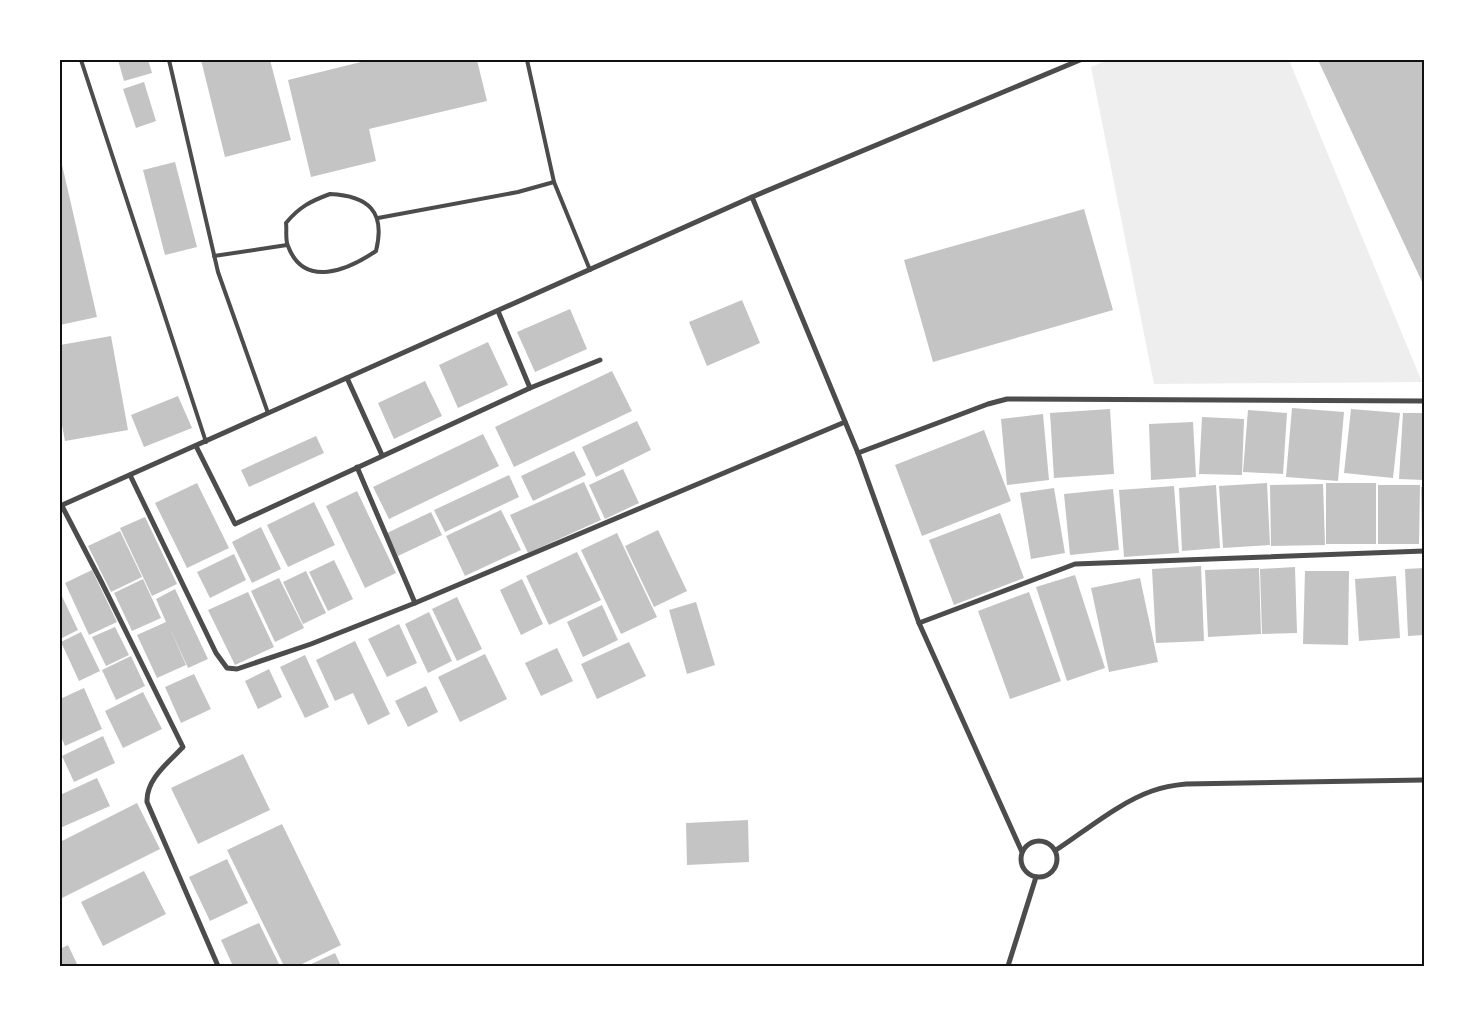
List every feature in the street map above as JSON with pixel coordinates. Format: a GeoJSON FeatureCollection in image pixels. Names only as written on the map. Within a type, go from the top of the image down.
{"type":"FeatureCollection","features":[{"type":"Feature","properties":{"kind":"street"},"geometry":{"type":"LineString","coordinates":[[218,966],[147,802],[147,793],[151,783],[183,747],[102,583],[61,506],[752,197],[1080,60]]}},
{"type":"Feature","properties":{"kind":"street"},"geometry":{"type":"LineString","coordinates":[[752,197],[858,453],[919,623],[1022,852],[1023,868],[1028,874],[1044,877],[1052,873],[1057,866],[1056,850],[1043,840],[1034,841],[1027,845],[1022,852]]}},
{"type":"Feature","properties":{"kind":"street"},"geometry":{"type":"LineString","coordinates":[[498,311],[530,388]]}},
{"type":"Feature","properties":{"kind":"street"},"geometry":{"type":"LineString","coordinates":[[196,446],[235,524],[530,388],[600,360]]}},
{"type":"Feature","properties":{"kind":"street"},"geometry":{"type":"LineString","coordinates":[[347,378],[382,455]]}},
{"type":"Feature","properties":{"kind":"street"},"geometry":{"type":"LineString","coordinates":[[858,453],[988,404],[1007,399],[1424,401]]}},
{"type":"Feature","properties":{"kind":"street"},"geometry":{"type":"LineString","coordinates":[[130,475],[216,653],[227,668],[250,666],[415,603],[845,422]]}},
{"type":"Feature","properties":{"kind":"street"},"geometry":{"type":"LineString","coordinates":[[357,467],[415,603]]}},
{"type":"Feature","properties":{"kind":"street"},"geometry":{"type":"LineString","coordinates":[[919,623],[1075,564],[1424,551]]}},
{"type":"Feature","properties":{"kind":"street"},"geometry":{"type":"LineString","coordinates":[[1056,850],[1120,808],[1150,791],[1166,787],[1186,784],[1424,780]]}},
{"type":"Feature","properties":{"kind":"street"},"geometry":{"type":"LineString","coordinates":[[1008,966],[1036,877]]}},
{"type":"Feature","properties":{"kind":"lane"},"geometry":{"type":"LineString","coordinates":[[80,60],[206,442]]}},
{"type":"Feature","properties":{"kind":"lane"},"geometry":{"type":"LineString","coordinates":[[169,60],[214,256],[268,414]]}},
{"type":"Feature","properties":{"kind":"lane"},"geometry":{"type":"LineString","coordinates":[[527,60],[554,182],[590,270]]}},
{"type":"Feature","properties":{"kind":"lane"},"geometry":{"type":"LineString","coordinates":[[378,218],[518,192],[554,182]]}},
{"type":"Feature","properties":{"kind":"lane"},"geometry":{"type":"LineString","coordinates":[[330,194],[349,195],[365,201],[378,218],[379,238],[376,250],[352,264],[330,272],[315,272],[300,266],[287,245],[286,223],[296,210],[311,200],[330,194]]}},
{"type":"Feature","properties":{"kind":"lane"},"geometry":{"type":"LineString","coordinates":[[214,256],[287,245]]}},
{"type":"Feature","properties":{"kind":"shaded area"},"geometry":{"type":"Polygon","coordinates":[[[1108,60],[1289,60],[1422,382],[1154,384],[1091,67],[1108,60]]]}},
{"type":"Feature","properties":{"kind":"building"},"geometry":{"type":"Polygon","coordinates":[[[118,60],[148,60],[152,73],[124,81],[118,60]]]}},
{"type":"Feature","properties":{"kind":"building"},"geometry":{"type":"Polygon","coordinates":[[[201,60],[270,60],[291,140],[225,157],[201,60]]]}},
{"type":"Feature","properties":{"kind":"building"},"geometry":{"type":"Polygon","coordinates":[[[369,60],[477,60],[487,101],[369,129],[376,161],[311,177],[288,80],[369,60]]]}},
{"type":"Feature","properties":{"kind":"building"},"geometry":{"type":"Polygon","coordinates":[[[1318,60],[1424,60],[1424,286],[1318,60]]]}},
{"type":"Feature","properties":{"kind":"building"},"geometry":{"type":"Polygon","coordinates":[[[144,82],[156,121],[136,128],[123,89],[144,82]]]}},
{"type":"Feature","properties":{"kind":"building"},"geometry":{"type":"Polygon","coordinates":[[[60,156],[97,317],[60,325],[60,156]]]}},
{"type":"Feature","properties":{"kind":"building"},"geometry":{"type":"Polygon","coordinates":[[[175,162],[197,247],[165,255],[143,170],[175,162]]]}},
{"type":"Feature","properties":{"kind":"building"},"geometry":{"type":"Polygon","coordinates":[[[1084,209],[1113,310],[933,362],[904,260],[1084,209]]]}},
{"type":"Feature","properties":{"kind":"building"},"geometry":{"type":"Polygon","coordinates":[[[742,300],[760,343],[707,366],[689,322],[742,300]]]}},
{"type":"Feature","properties":{"kind":"building"},"geometry":{"type":"Polygon","coordinates":[[[570,309],[587,349],[535,372],[517,332],[570,309]]]}},
{"type":"Feature","properties":{"kind":"building"},"geometry":{"type":"Polygon","coordinates":[[[111,336],[128,430],[65,441],[60,415],[60,345],[111,336]]]}},
{"type":"Feature","properties":{"kind":"building"},"geometry":{"type":"Polygon","coordinates":[[[488,342],[508,385],[458,408],[439,365],[488,342]]]}},
{"type":"Feature","properties":{"kind":"building"},"geometry":{"type":"Polygon","coordinates":[[[612,371],[632,411],[514,467],[495,427],[612,371]]]}},
{"type":"Feature","properties":{"kind":"building"},"geometry":{"type":"Polygon","coordinates":[[[425,381],[442,416],[394,439],[378,403],[425,381]]]}},
{"type":"Feature","properties":{"kind":"building"},"geometry":{"type":"Polygon","coordinates":[[[178,396],[192,428],[144,447],[131,415],[178,396]]]}},
{"type":"Feature","properties":{"kind":"building"},"geometry":{"type":"Polygon","coordinates":[[[1292,408],[1344,412],[1338,481],[1286,477],[1292,408]]]}},
{"type":"Feature","properties":{"kind":"building"},"geometry":{"type":"Polygon","coordinates":[[[1110,409],[1114,474],[1054,478],[1050,413],[1110,409]]]}},
{"type":"Feature","properties":{"kind":"building"},"geometry":{"type":"Polygon","coordinates":[[[1351,409],[1400,413],[1393,478],[1344,473],[1351,409]]]}},
{"type":"Feature","properties":{"kind":"building"},"geometry":{"type":"Polygon","coordinates":[[[1248,410],[1287,413],[1283,474],[1243,472],[1248,410]]]}},
{"type":"Feature","properties":{"kind":"building"},"geometry":{"type":"Polygon","coordinates":[[[1403,413],[1424,413],[1424,480],[1399,479],[1403,413]]]}},
{"type":"Feature","properties":{"kind":"building"},"geometry":{"type":"Polygon","coordinates":[[[1043,414],[1049,480],[1007,485],[1001,419],[1043,414]]]}},
{"type":"Feature","properties":{"kind":"building"},"geometry":{"type":"Polygon","coordinates":[[[1202,417],[1244,419],[1242,475],[1199,474],[1202,417]]]}},
{"type":"Feature","properties":{"kind":"building"},"geometry":{"type":"Polygon","coordinates":[[[637,421],[651,450],[596,477],[582,447],[637,421]]]}},
{"type":"Feature","properties":{"kind":"building"},"geometry":{"type":"Polygon","coordinates":[[[1193,422],[1196,477],[1151,480],[1149,424],[1193,422]]]}},
{"type":"Feature","properties":{"kind":"building"},"geometry":{"type":"Polygon","coordinates":[[[984,430],[1011,501],[922,536],[895,465],[984,430]]]}},
{"type":"Feature","properties":{"kind":"building"},"geometry":{"type":"Polygon","coordinates":[[[483,434],[499,466],[389,519],[373,487],[483,434]]]}},
{"type":"Feature","properties":{"kind":"building"},"geometry":{"type":"Polygon","coordinates":[[[316,436],[324,453],[249,487],[241,470],[316,436]]]}},
{"type":"Feature","properties":{"kind":"building"},"geometry":{"type":"Polygon","coordinates":[[[574,451],[586,475],[533,501],[521,476],[574,451]]]}},
{"type":"Feature","properties":{"kind":"building"},"geometry":{"type":"Polygon","coordinates":[[[623,469],[639,503],[605,519],[589,485],[623,469]]]}},
{"type":"Feature","properties":{"kind":"building"},"geometry":{"type":"Polygon","coordinates":[[[509,475],[519,497],[445,532],[434,510],[509,475]]]}},
{"type":"Feature","properties":{"kind":"building"},"geometry":{"type":"Polygon","coordinates":[[[584,482],[601,520],[528,553],[510,515],[584,482]]]}},
{"type":"Feature","properties":{"kind":"building"},"geometry":{"type":"Polygon","coordinates":[[[197,483],[229,548],[187,568],[155,503],[197,483]]]}},
{"type":"Feature","properties":{"kind":"building"},"geometry":{"type":"Polygon","coordinates":[[[1267,483],[1270,545],[1223,548],[1219,486],[1267,483]]]}},
{"type":"Feature","properties":{"kind":"building"},"geometry":{"type":"Polygon","coordinates":[[[1326,483],[1376,483],[1376,544],[1326,544],[1326,483]]]}},
{"type":"Feature","properties":{"kind":"building"},"geometry":{"type":"Polygon","coordinates":[[[1323,484],[1325,545],[1271,546],[1270,485],[1323,484]]]}},
{"type":"Feature","properties":{"kind":"building"},"geometry":{"type":"Polygon","coordinates":[[[1216,485],[1220,548],[1182,551],[1179,488],[1216,485]]]}},
{"type":"Feature","properties":{"kind":"building"},"geometry":{"type":"Polygon","coordinates":[[[1378,485],[1420,485],[1419,544],[1378,544],[1378,485]]]}},
{"type":"Feature","properties":{"kind":"building"},"geometry":{"type":"Polygon","coordinates":[[[1174,486],[1179,553],[1124,557],[1119,490],[1174,486]]]}},
{"type":"Feature","properties":{"kind":"building"},"geometry":{"type":"Polygon","coordinates":[[[1421,487],[1424,487],[1424,542],[1422,542],[1421,487]]]}},
{"type":"Feature","properties":{"kind":"building"},"geometry":{"type":"Polygon","coordinates":[[[1054,488],[1065,553],[1031,559],[1020,493],[1054,488]]]}},
{"type":"Feature","properties":{"kind":"building"},"geometry":{"type":"Polygon","coordinates":[[[1113,489],[1119,550],[1070,555],[1064,494],[1113,489]]]}},
{"type":"Feature","properties":{"kind":"building"},"geometry":{"type":"Polygon","coordinates":[[[357,491],[396,573],[365,588],[326,506],[357,491]]]}},
{"type":"Feature","properties":{"kind":"building"},"geometry":{"type":"Polygon","coordinates":[[[314,502],[335,545],[288,567],[267,525],[314,502]]]}},
{"type":"Feature","properties":{"kind":"building"},"geometry":{"type":"Polygon","coordinates":[[[501,510],[521,550],[465,576],[446,536],[501,510]]]}},
{"type":"Feature","properties":{"kind":"building"},"geometry":{"type":"Polygon","coordinates":[[[431,512],[442,535],[398,556],[387,533],[431,512]]]}},
{"type":"Feature","properties":{"kind":"building"},"geometry":{"type":"Polygon","coordinates":[[[1000,513],[1024,578],[954,605],[929,540],[1000,513]]]}},
{"type":"Feature","properties":{"kind":"building"},"geometry":{"type":"Polygon","coordinates":[[[145,517],[177,584],[152,596],[120,528],[145,517]]]}},
{"type":"Feature","properties":{"kind":"building"},"geometry":{"type":"Polygon","coordinates":[[[261,527],[281,569],[252,583],[232,542],[261,527]]]}},
{"type":"Feature","properties":{"kind":"building"},"geometry":{"type":"Polygon","coordinates":[[[658,530],[687,591],[654,607],[625,546],[658,530]]]}},
{"type":"Feature","properties":{"kind":"building"},"geometry":{"type":"Polygon","coordinates":[[[120,531],[142,577],[111,592],[88,546],[120,531]]]}},
{"type":"Feature","properties":{"kind":"building"},"geometry":{"type":"Polygon","coordinates":[[[617,533],[657,617],[621,634],[581,550],[617,533]]]}},
{"type":"Feature","properties":{"kind":"building"},"geometry":{"type":"Polygon","coordinates":[[[577,552],[601,600],[549,625],[526,576],[577,552]]]}},
{"type":"Feature","properties":{"kind":"building"},"geometry":{"type":"Polygon","coordinates":[[[234,554],[246,580],[210,598],[197,572],[234,554]]]}},
{"type":"Feature","properties":{"kind":"building"},"geometry":{"type":"Polygon","coordinates":[[[334,560],[353,599],[328,611],[309,572],[334,560]]]}},
{"type":"Feature","properties":{"kind":"building"},"geometry":{"type":"Polygon","coordinates":[[[1201,566],[1204,641],[1156,643],[1152,569],[1201,566]]]}},
{"type":"Feature","properties":{"kind":"building"},"geometry":{"type":"Polygon","coordinates":[[[1295,567],[1297,633],[1262,634],[1260,569],[1295,567]]]}},
{"type":"Feature","properties":{"kind":"building"},"geometry":{"type":"Polygon","coordinates":[[[1259,568],[1261,634],[1208,637],[1205,570],[1259,568]]]}},
{"type":"Feature","properties":{"kind":"building"},"geometry":{"type":"Polygon","coordinates":[[[1424,568],[1424,635],[1408,636],[1405,569],[1424,568]]]}},
{"type":"Feature","properties":{"kind":"building"},"geometry":{"type":"Polygon","coordinates":[[[92,570],[117,622],[89,635],[65,583],[92,570]]]}},
{"type":"Feature","properties":{"kind":"building"},"geometry":{"type":"Polygon","coordinates":[[[306,571],[326,613],[303,624],[283,582],[306,571]]]}},
{"type":"Feature","properties":{"kind":"building"},"geometry":{"type":"Polygon","coordinates":[[[1305,571],[1349,571],[1348,645],[1303,644],[1305,571]]]}},
{"type":"Feature","properties":{"kind":"building"},"geometry":{"type":"Polygon","coordinates":[[[1075,575],[1105,668],[1067,681],[1036,587],[1075,575]]]}},
{"type":"Feature","properties":{"kind":"building"},"geometry":{"type":"Polygon","coordinates":[[[1396,576],[1400,638],[1359,641],[1355,579],[1396,576]]]}},
{"type":"Feature","properties":{"kind":"building"},"geometry":{"type":"Polygon","coordinates":[[[279,578],[304,628],[275,642],[251,591],[279,578]]]}},
{"type":"Feature","properties":{"kind":"building"},"geometry":{"type":"Polygon","coordinates":[[[1140,578],[1158,662],[1109,672],[1091,588],[1140,578]]]}},
{"type":"Feature","properties":{"kind":"building"},"geometry":{"type":"Polygon","coordinates":[[[143,579],[161,618],[132,631],[114,593],[143,579]]]}},
{"type":"Feature","properties":{"kind":"building"},"geometry":{"type":"Polygon","coordinates":[[[522,579],[543,624],[521,635],[500,590],[522,579]]]}},
{"type":"Feature","properties":{"kind":"building"},"geometry":{"type":"Polygon","coordinates":[[[175,589],[208,659],[188,668],[168,624],[186,665],[157,678],[137,635],[166,622],[156,599],[175,589]]]}},
{"type":"Feature","properties":{"kind":"building"},"geometry":{"type":"Polygon","coordinates":[[[60,592],[78,630],[60,639],[60,592]]]}},
{"type":"Feature","properties":{"kind":"building"},"geometry":{"type":"Polygon","coordinates":[[[248,592],[274,647],[235,665],[208,610],[248,592]]]}},
{"type":"Feature","properties":{"kind":"building"},"geometry":{"type":"Polygon","coordinates":[[[1029,592],[1061,681],[1010,699],[978,611],[1029,592]]]}},
{"type":"Feature","properties":{"kind":"building"},"geometry":{"type":"Polygon","coordinates":[[[457,597],[482,649],[457,661],[432,609],[457,597]]]}},
{"type":"Feature","properties":{"kind":"building"},"geometry":{"type":"Polygon","coordinates":[[[696,602],[715,665],[687,674],[669,610],[696,602]]]}},
{"type":"Feature","properties":{"kind":"building"},"geometry":{"type":"Polygon","coordinates":[[[602,605],[618,640],[583,657],[567,622],[602,605]]]}},
{"type":"Feature","properties":{"kind":"building"},"geometry":{"type":"Polygon","coordinates":[[[429,612],[452,661],[428,673],[405,624],[429,612]]]}},
{"type":"Feature","properties":{"kind":"building"},"geometry":{"type":"Polygon","coordinates":[[[399,624],[417,663],[387,677],[368,639],[399,624]]]}},
{"type":"Feature","properties":{"kind":"building"},"geometry":{"type":"Polygon","coordinates":[[[115,627],[129,655],[106,666],[92,637],[115,627]]]}},
{"type":"Feature","properties":{"kind":"building"},"geometry":{"type":"Polygon","coordinates":[[[81,632],[100,671],[79,681],[61,642],[81,632]]]}},
{"type":"Feature","properties":{"kind":"building"},"geometry":{"type":"Polygon","coordinates":[[[355,641],[390,714],[368,725],[353,693],[335,701],[316,660],[355,641]]]}},
{"type":"Feature","properties":{"kind":"building"},"geometry":{"type":"Polygon","coordinates":[[[629,642],[646,676],[597,699],[581,664],[629,642]]]}},
{"type":"Feature","properties":{"kind":"building"},"geometry":{"type":"Polygon","coordinates":[[[557,648],[573,681],[541,696],[525,663],[557,648]]]}},
{"type":"Feature","properties":{"kind":"building"},"geometry":{"type":"Polygon","coordinates":[[[485,654],[507,699],[460,722],[438,677],[485,654]]]}},
{"type":"Feature","properties":{"kind":"building"},"geometry":{"type":"Polygon","coordinates":[[[305,655],[329,707],[305,718],[280,667],[305,655]]]}},
{"type":"Feature","properties":{"kind":"building"},"geometry":{"type":"Polygon","coordinates":[[[131,656],[145,686],[116,700],[102,670],[131,656]]]}},
{"type":"Feature","properties":{"kind":"building"},"geometry":{"type":"Polygon","coordinates":[[[269,669],[282,697],[258,709],[245,681],[269,669]]]}},
{"type":"Feature","properties":{"kind":"building"},"geometry":{"type":"Polygon","coordinates":[[[194,674],[211,709],[181,723],[165,687],[194,674]]]}},
{"type":"Feature","properties":{"kind":"building"},"geometry":{"type":"Polygon","coordinates":[[[426,686],[438,712],[408,727],[395,701],[426,686]]]}},
{"type":"Feature","properties":{"kind":"building"},"geometry":{"type":"Polygon","coordinates":[[[84,688],[102,729],[65,746],[60,734],[60,699],[84,688]]]}},
{"type":"Feature","properties":{"kind":"building"},"geometry":{"type":"Polygon","coordinates":[[[143,692],[162,729],[123,748],[105,711],[143,692]]]}},
{"type":"Feature","properties":{"kind":"building"},"geometry":{"type":"Polygon","coordinates":[[[103,736],[115,763],[74,782],[62,756],[103,736]]]}},
{"type":"Feature","properties":{"kind":"building"},"geometry":{"type":"Polygon","coordinates":[[[243,754],[270,810],[198,844],[171,788],[243,754]]]}},
{"type":"Feature","properties":{"kind":"building"},"geometry":{"type":"Polygon","coordinates":[[[97,778],[110,806],[60,828],[60,795],[97,778]]]}},
{"type":"Feature","properties":{"kind":"building"},"geometry":{"type":"Polygon","coordinates":[[[137,803],[160,849],[60,899],[60,842],[137,803]]]}},
{"type":"Feature","properties":{"kind":"building"},"geometry":{"type":"Polygon","coordinates":[[[748,820],[749,862],[687,865],[686,823],[748,820]]]}},
{"type":"Feature","properties":{"kind":"building"},"geometry":{"type":"Polygon","coordinates":[[[282,824],[341,945],[298,966],[284,966],[227,850],[282,824]]]}},
{"type":"Feature","properties":{"kind":"building"},"geometry":{"type":"Polygon","coordinates":[[[227,859],[248,903],[210,921],[189,877],[227,859]]]}},
{"type":"Feature","properties":{"kind":"building"},"geometry":{"type":"Polygon","coordinates":[[[144,871],[166,914],[103,946],[81,902],[144,871]]]}},
{"type":"Feature","properties":{"kind":"building"},"geometry":{"type":"Polygon","coordinates":[[[259,923],[279,964],[275,966],[233,966],[221,940],[259,923]]]}},
{"type":"Feature","properties":{"kind":"building"},"geometry":{"type":"Polygon","coordinates":[[[68,945],[78,966],[60,966],[60,949],[68,945]]]}},
{"type":"Feature","properties":{"kind":"building"},"geometry":{"type":"Polygon","coordinates":[[[335,953],[341,966],[307,966],[335,953]]]}}]}
